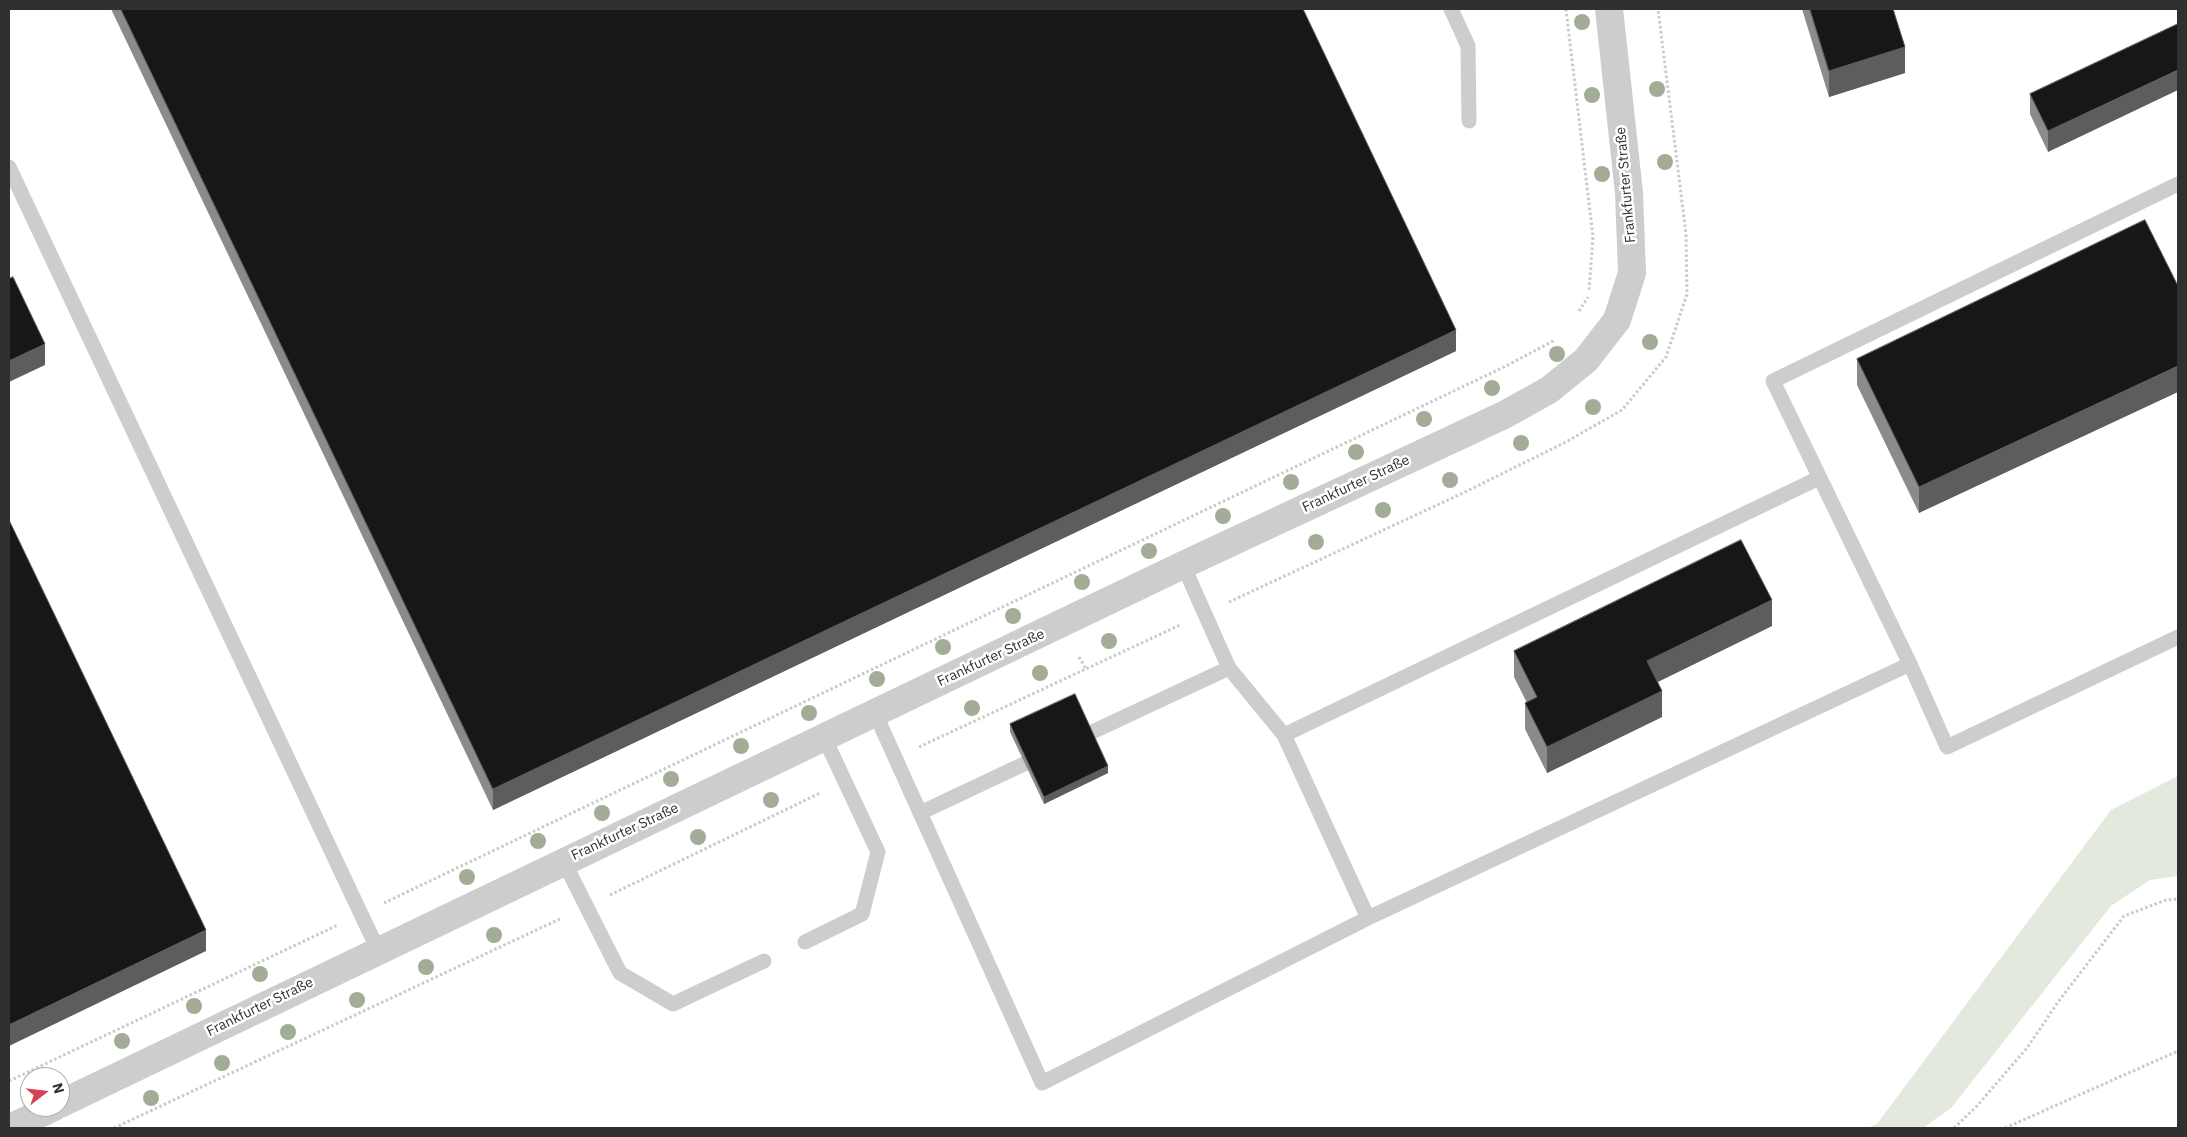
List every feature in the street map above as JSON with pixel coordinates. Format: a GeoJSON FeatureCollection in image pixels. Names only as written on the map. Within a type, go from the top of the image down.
{"type":"FeatureCollection","features":[{"type":"Feature","properties":{"kind":"street","name":"Frankfurter Straße"},"geometry":{"type":"LineString","coordinates":[[70,1099],[1184,565],[1504,415],[1549,390],[1586,360],[1617,320],[1632,273],[1629,194],[1609,9]]}},
{"type":"Feature","properties":{"kind":"street"},"geometry":{"type":"LineString","coordinates":[[10,1128],[33,1117]]}},
{"type":"Feature","properties":{"kind":"lane"},"geometry":{"type":"LineString","coordinates":[[1451,9],[1468,46],[1469,121]]}},
{"type":"Feature","properties":{"kind":"lane"},"geometry":{"type":"LineString","coordinates":[[9,167],[378,950]]}},
{"type":"Feature","properties":{"kind":"lane"},"geometry":{"type":"LineString","coordinates":[[2178,184],[1773,380],[1910,664],[1947,747],[2178,637]]}},
{"type":"Feature","properties":{"kind":"lane"},"geometry":{"type":"LineString","coordinates":[[1284,735],[1819,478]]}},
{"type":"Feature","properties":{"kind":"lane"},"geometry":{"type":"LineString","coordinates":[[1184,565],[1229,668],[1284,735],[1368,918]]}},
{"type":"Feature","properties":{"kind":"lane"},"geometry":{"type":"LineString","coordinates":[[875,714],[1042,1083],[1368,918],[1910,664]]}},
{"type":"Feature","properties":{"kind":"lane"},"geometry":{"type":"LineString","coordinates":[[920,812],[1229,668]]}},
{"type":"Feature","properties":{"kind":"lane"},"geometry":{"type":"LineString","coordinates":[[805,942],[862,914],[878,852],[824,738]]}},
{"type":"Feature","properties":{"kind":"lane"},"geometry":{"type":"LineString","coordinates":[[564,862],[620,973],[673,1004],[764,960]]}},
{"type":"Feature","properties":{"kind":"path"},"geometry":{"type":"LineString","coordinates":[[1566,9],[1593,237],[1589,294],[1574,319]]}},
{"type":"Feature","properties":{"kind":"path"},"geometry":{"type":"LineString","coordinates":[[9,1081],[1497,370],[1563,336]]}},
{"type":"Feature","properties":{"kind":"path"},"geometry":{"type":"LineString","coordinates":[[1080,657],[1086,669]]}},
{"type":"Feature","properties":{"kind":"path"},"geometry":{"type":"LineString","coordinates":[[1954,1128],[1976,1107],[2027,1048],[2058,1002],[2124,916],[2166,900],[2178,899]]}},
{"type":"Feature","properties":{"kind":"path"},"geometry":{"type":"LineString","coordinates":[[2006,1128],[2178,1051]]}},
{"type":"Feature","properties":{"kind":"shaded area"},"geometry":{"type":"Polygon","coordinates":[[[2178,776],[2178,876],[2150,880],[2111,906],[1951,1108],[1923,1128],[1867,1128],[1877,1124],[2111,810],[2178,776]]]}},
{"type":"Feature","properties":{"kind":"building"},"geometry":{"type":"Polygon","coordinates":[[[121,9],[1303,9],[1456,330],[493,789],[121,9]]]}},
{"type":"Feature","properties":{"kind":"building"},"geometry":{"type":"Polygon","coordinates":[[[1810,9],[1893,9],[1905,47],[1829,71],[1810,9]]]}},
{"type":"Feature","properties":{"kind":"building"},"geometry":{"type":"Polygon","coordinates":[[[2178,24],[2178,70],[2048,131],[2030,94],[2178,24]]]}},
{"type":"Feature","properties":{"kind":"building"},"geometry":{"type":"Polygon","coordinates":[[[2145,220],[2178,286],[2178,366],[1919,487],[1857,359],[2145,220]]]}},
{"type":"Feature","properties":{"kind":"building"},"geometry":{"type":"Polygon","coordinates":[[[13,277],[45,344],[9,361],[9,279],[13,277]]]}},
{"type":"Feature","properties":{"kind":"building"},"geometry":{"type":"Polygon","coordinates":[[[9,520],[206,930],[9,1025],[9,520]]]}},
{"type":"Feature","properties":{"kind":"building"},"geometry":{"type":"Polygon","coordinates":[[[1741,540],[1772,600],[1647,661],[1662,691],[1547,747],[1525,703],[1537,697],[1514,651],[1741,540]]]}},
{"type":"Feature","properties":{"kind":"building"},"geometry":{"type":"Polygon","coordinates":[[[1075,694],[1108,766],[1044,797],[1010,724],[1075,694]]]}}]}
